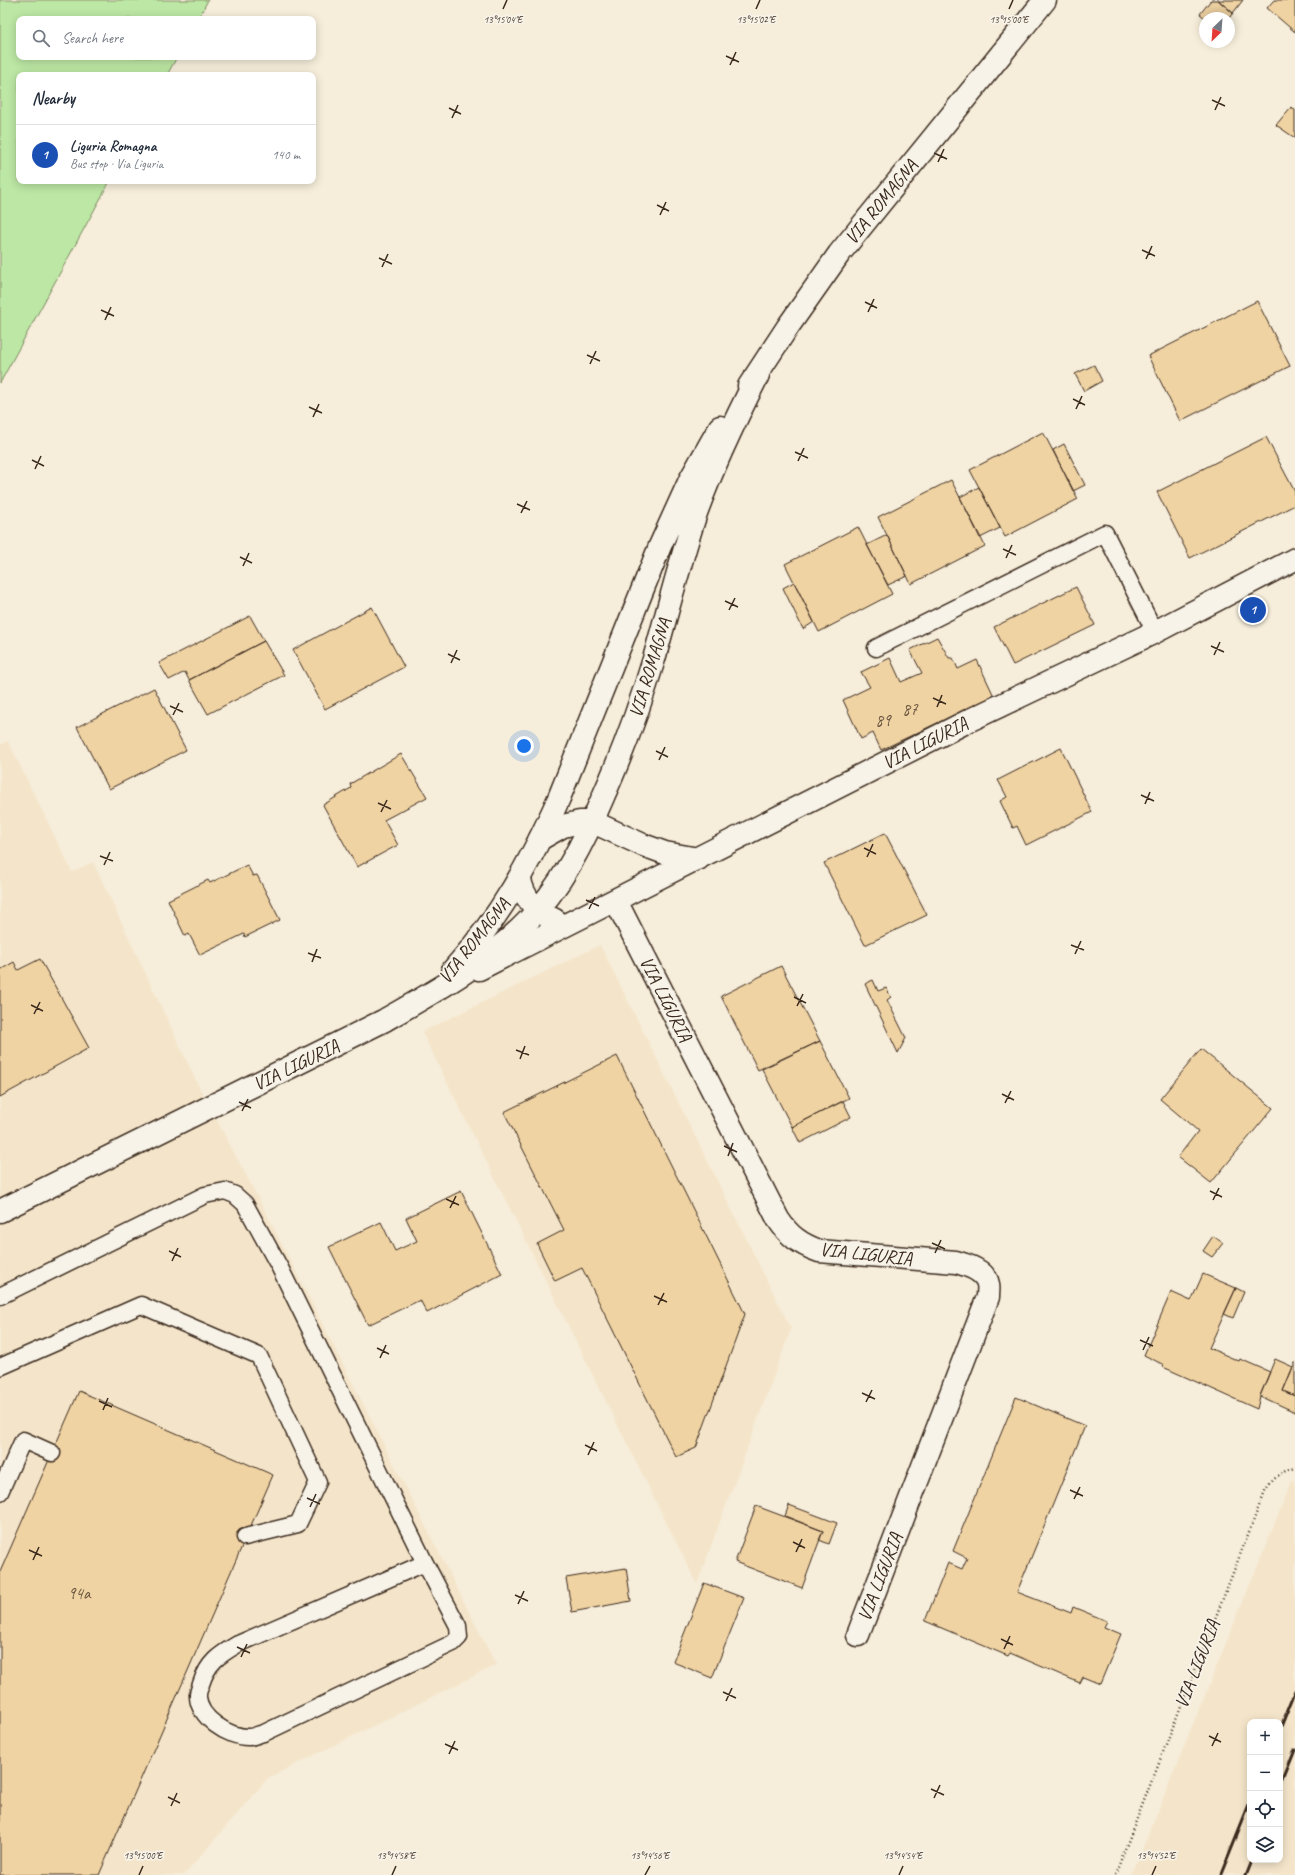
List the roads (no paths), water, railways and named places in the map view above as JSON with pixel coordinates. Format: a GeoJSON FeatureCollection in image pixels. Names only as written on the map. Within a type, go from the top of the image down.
{"type":"FeatureCollection","features":[{"type":"Feature","properties":{"kind":"main road","name":"VIA ROMAGNA"},"geometry":{"type":"LineString","coordinates":[[433,992],[484,933],[520,879],[540,839],[574,759],[642,589],[690,480],[717,432],[758,375],[791,321],[839,254],[1045,0]]}},
{"type":"Feature","properties":{"kind":"main road","name":"VIA ROMAGNA"},"geometry":{"type":"LineString","coordinates":[[433,992],[496,949],[526,923],[538,910],[560,880],[593,822],[617,766],[644,688],[696,514],[732,426],[758,375]]}},
{"type":"Feature","properties":{"kind":"main road","name":"VIA LIGURIA"},"geometry":{"type":"LineString","coordinates":[[0,1211],[384,1021],[433,992],[616,901],[970,720],[1155,632],[1295,559]]}},
{"type":"Feature","properties":{"kind":"main road"},"geometry":{"type":"LineString","coordinates":[[540,839],[563,826],[580,822],[593,822],[643,845],[666,853],[698,859]]}},
{"type":"Feature","properties":{"kind":"main road"},"geometry":{"type":"LineString","coordinates":[[520,879],[524,895],[538,910],[548,917],[568,924]]}},
{"type":"Feature","properties":{"kind":"main road","name":"VIA LIGURIA"},"geometry":{"type":"LineString","coordinates":[[616,901],[778,1219],[794,1240],[819,1251],[962,1264],[981,1273],[988,1284],[988,1297],[858,1635]]}},
{"type":"Feature","properties":{"kind":"lane"},"geometry":{"type":"LineString","coordinates":[[876,648],[1105,533],[1155,632]]}},
{"type":"Feature","properties":{"kind":"lane"},"geometry":{"type":"LineString","coordinates":[[0,1296],[205,1195],[225,1191],[235,1195],[246,1204],[280,1268],[425,1563],[458,1626],[459,1637],[453,1643],[256,1735],[248,1737],[231,1733],[216,1726],[202,1710],[198,1696],[205,1673],[218,1656],[238,1644],[425,1563]]}},
{"type":"Feature","properties":{"kind":"lane"},"geometry":{"type":"LineString","coordinates":[[0,1367],[142,1305],[259,1356],[318,1482],[298,1524],[245,1537]]}},
{"type":"Feature","properties":{"kind":"lane"},"geometry":{"type":"LineString","coordinates":[[0,1492],[23,1440],[52,1453]]}},
{"type":"Feature","properties":{"kind":"railway"},"geometry":{"type":"LineString","coordinates":[[1283,1722],[1295,1692]]}},
{"type":"Feature","properties":{"kind":"railway"},"geometry":{"type":"LineString","coordinates":[[1283,1779],[1295,1749]]}},
{"type":"Feature","properties":{"kind":"railway"},"geometry":{"type":"LineString","coordinates":[[1221,1875],[1247,1810]]}},
{"type":"Feature","properties":{"kind":"railway"},"geometry":{"type":"LineString","coordinates":[[1244,1875],[1249,1863]]}},
{"type":"Feature","properties":{"kind":"place","name":"Liguria Romagna"},"geometry":{"type":"Point","coordinates":[1253,610]}}]}
